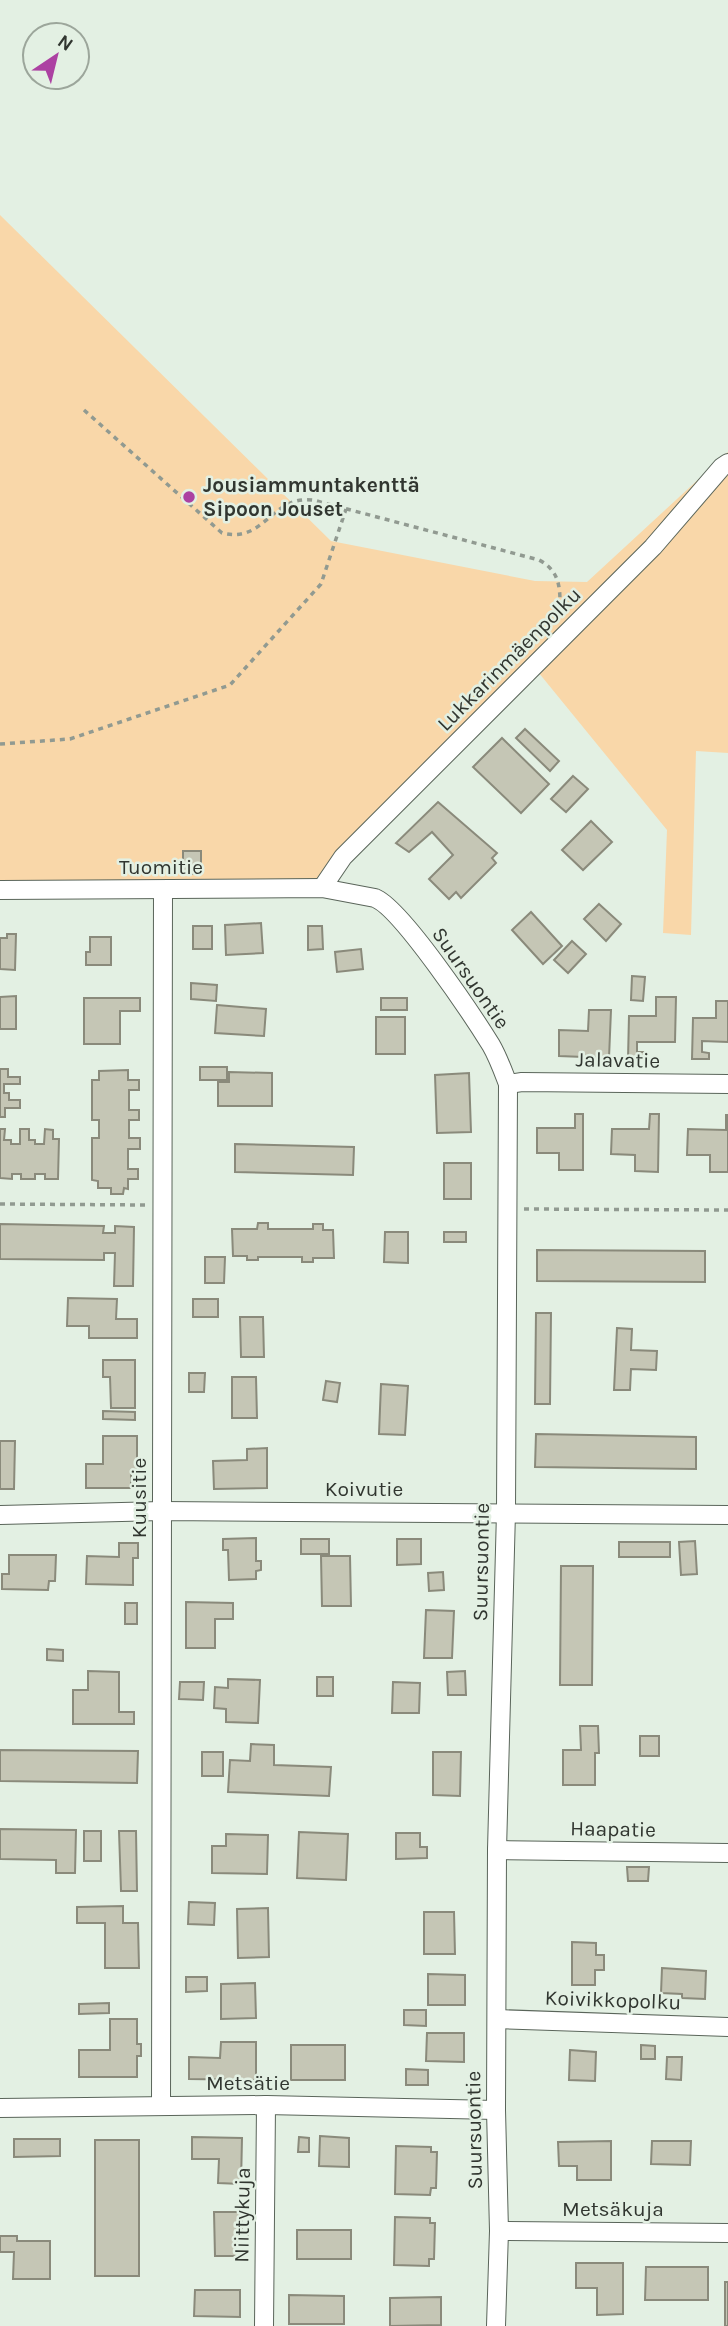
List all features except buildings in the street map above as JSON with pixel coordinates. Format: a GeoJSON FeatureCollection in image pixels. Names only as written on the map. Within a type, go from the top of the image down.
{"type":"FeatureCollection","features":[{"type":"Feature","properties":{"kind":"street","name":"Lukkarinmäenpolku"},"geometry":{"type":"LineString","coordinates":[[322,888],[343,857],[653,547],[728,463]]}},
{"type":"Feature","properties":{"kind":"street","name":"Tuomitie"},"geometry":{"type":"LineString","coordinates":[[0,890],[322,888]]}},
{"type":"Feature","properties":{"kind":"street","name":"Suursuontie"},"geometry":{"type":"LineString","coordinates":[[322,888],[375,898],[383,901],[398,916],[492,1047],[508,1084],[506,1512],[497,1850],[496,2110],[499,2231],[496,2326]]}},
{"type":"Feature","properties":{"kind":"street","name":"Kuusitie"},"geometry":{"type":"LineString","coordinates":[[161,2106],[163,890]]}},
{"type":"Feature","properties":{"kind":"street","name":"Jalavatie"},"geometry":{"type":"LineString","coordinates":[[508,1084],[728,1084]]}},
{"type":"Feature","properties":{"kind":"street","name":"Koivutie"},"geometry":{"type":"LineString","coordinates":[[0,1515],[162,1511],[728,1515]]}},
{"type":"Feature","properties":{"kind":"street","name":"Haapatie"},"geometry":{"type":"LineString","coordinates":[[497,1850],[728,1853]]}},
{"type":"Feature","properties":{"kind":"street","name":"Koivikkopolku"},"geometry":{"type":"LineString","coordinates":[[497,2019],[728,2026]]}},
{"type":"Feature","properties":{"kind":"street","name":"Metsätie"},"geometry":{"type":"LineString","coordinates":[[0,2108],[266,2105],[496,2110]]}},
{"type":"Feature","properties":{"kind":"street","name":"Niittykuja"},"geometry":{"type":"LineString","coordinates":[[264,2326],[266,2105]]}},
{"type":"Feature","properties":{"kind":"street","name":"Metsäkuja"},"geometry":{"type":"LineString","coordinates":[[499,2231],[728,2232]]}},
{"type":"Feature","properties":{"kind":"path"},"geometry":{"type":"LineString","coordinates":[[84,410],[222,533],[234,536],[251,532],[262,526],[278,509],[300,499],[538,560],[550,566],[558,578],[559,641]]}},
{"type":"Feature","properties":{"kind":"path"},"geometry":{"type":"LineString","coordinates":[[0,744],[70,739],[230,685],[321,584],[346,509]]}},
{"type":"Feature","properties":{"kind":"path"},"geometry":{"type":"LineString","coordinates":[[0,1204],[162,1205]]}},
{"type":"Feature","properties":{"kind":"path"},"geometry":{"type":"LineString","coordinates":[[522,1209],[728,1210]]}},
{"type":"Feature","properties":{"kind":"shaded area"},"geometry":{"type":"Polygon","coordinates":[[[0,215],[331,541],[535,581],[587,582],[728,452],[728,753],[696,751],[691,935],[663,933],[667,830],[534,667],[325,880],[0,880],[0,215]]]}},
{"type":"Feature","properties":{"kind":"place","name":"Jousiammuntakenttä Sipoon Jouset"},"geometry":{"type":"Point","coordinates":[189,497]}}]}
